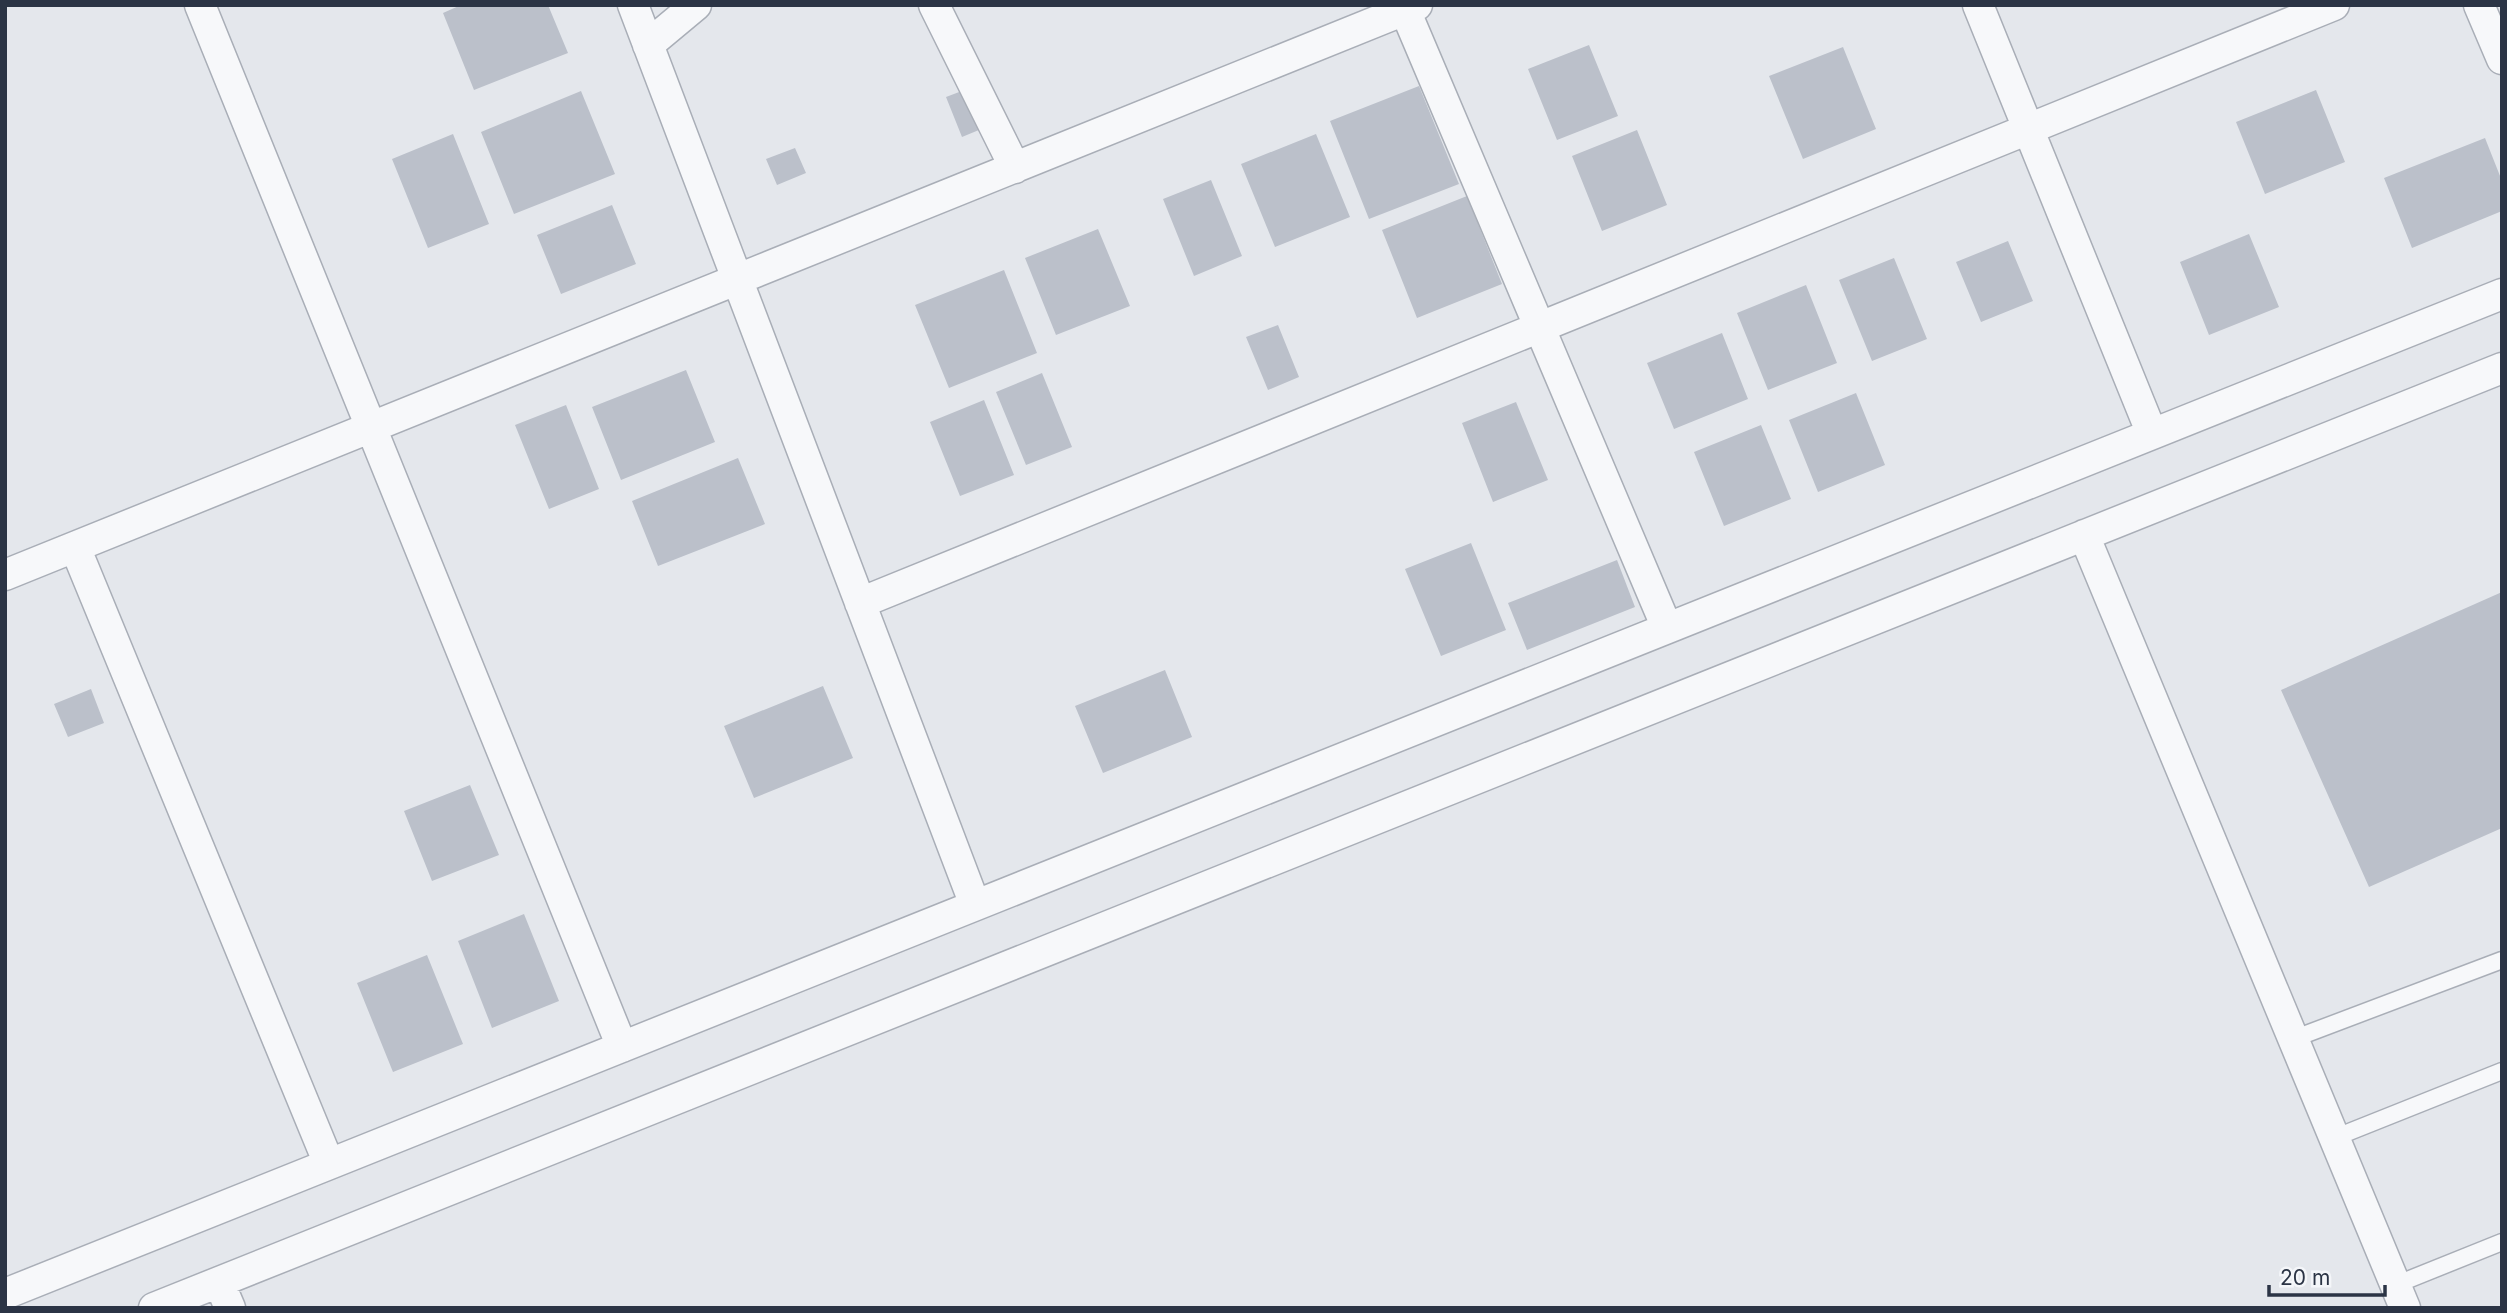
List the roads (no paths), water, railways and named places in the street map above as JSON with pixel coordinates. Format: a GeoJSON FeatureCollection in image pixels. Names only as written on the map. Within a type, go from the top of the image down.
{"type":"FeatureCollection","features":[{"type":"Feature","properties":{"kind":"street"},"geometry":{"type":"LineString","coordinates":[[200,5],[622,1047]]}},
{"type":"Feature","properties":{"kind":"street"},"geometry":{"type":"LineString","coordinates":[[633,5],[975,905]]}},
{"type":"Feature","properties":{"kind":"street"},"geometry":{"type":"LineString","coordinates":[[648,45],[696,5]]}},
{"type":"Feature","properties":{"kind":"street"},"geometry":{"type":"LineString","coordinates":[[934,5],[1015,167]]}},
{"type":"Feature","properties":{"kind":"street"},"geometry":{"type":"LineString","coordinates":[[1978,5],[2152,434]]}},
{"type":"Feature","properties":{"kind":"street"},"geometry":{"type":"LineString","coordinates":[[860,603],[2334,5]]}},
{"type":"Feature","properties":{"kind":"street"},"geometry":{"type":"LineString","coordinates":[[2479,5],[2502,58]]}},
{"type":"Feature","properties":{"kind":"street"},"geometry":{"type":"LineString","coordinates":[[5,575],[1411,8],[1539,328],[1667,628]]}},
{"type":"Feature","properties":{"kind":"street"},"geometry":{"type":"LineString","coordinates":[[5,1294],[2502,294]]}},
{"type":"Feature","properties":{"kind":"street"},"geometry":{"type":"LineString","coordinates":[[154,1308],[225,1295],[2084,535],[2502,368]]}},
{"type":"Feature","properties":{"kind":"street"},"geometry":{"type":"LineString","coordinates":[[2084,535],[2400,1296]]}},
{"type":"Feature","properties":{"kind":"street"},"geometry":{"type":"LineString","coordinates":[[75,547],[330,1164]]}},
{"type":"Feature","properties":{"kind":"lane"},"geometry":{"type":"LineString","coordinates":[[2293,1039],[2502,960]]}},
{"type":"Feature","properties":{"kind":"lane"},"geometry":{"type":"LineString","coordinates":[[2334,1138],[2502,1072]]}},
{"type":"Feature","properties":{"kind":"lane"},"geometry":{"type":"LineString","coordinates":[[2400,1296],[2502,1242]]}}]}
